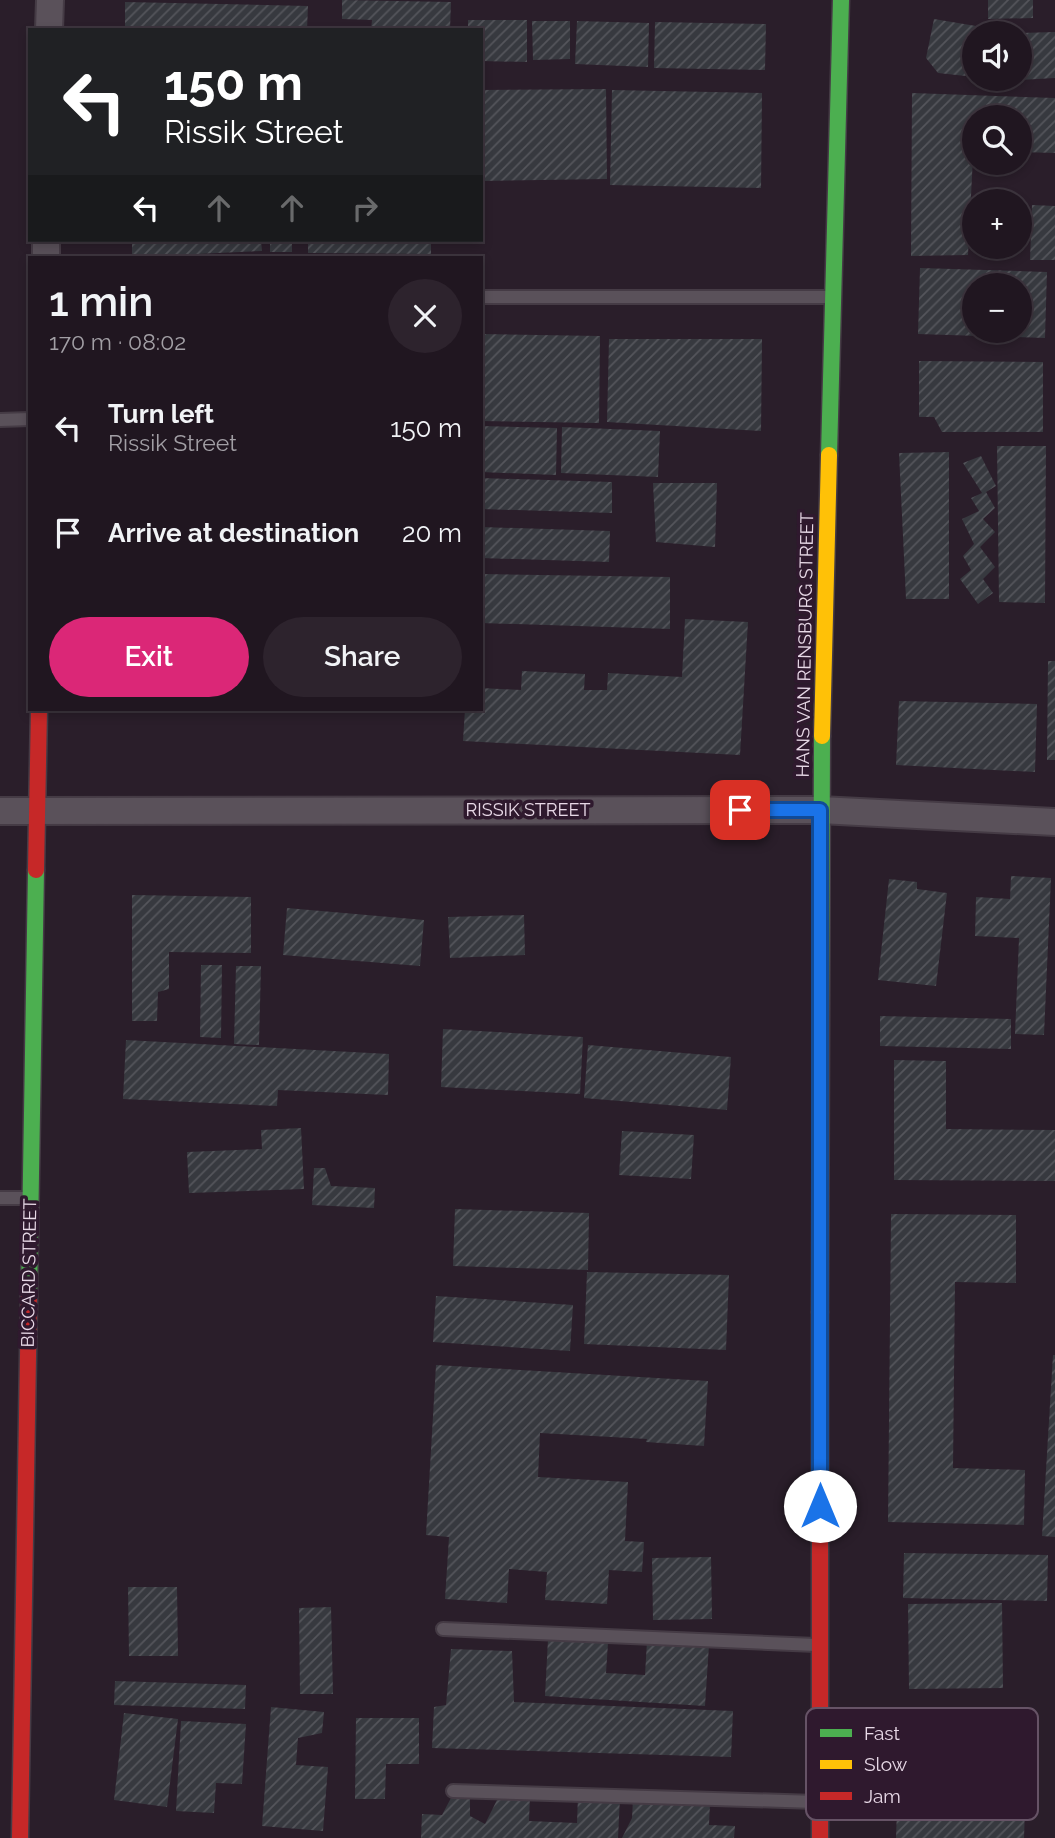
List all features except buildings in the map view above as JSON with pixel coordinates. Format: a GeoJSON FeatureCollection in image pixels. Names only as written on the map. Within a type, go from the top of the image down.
{"type":"FeatureCollection","features":[{"type":"Feature","properties":{"kind":"street"},"geometry":{"type":"LineString","coordinates":[[49,28],[50,0]]}},
{"type":"Feature","properties":{"kind":"street","name":"HANS VAN RENSBURG STREET"},"geometry":{"type":"LineString","coordinates":[[819,1708],[820,810],[841,0]]}},
{"type":"Feature","properties":{"kind":"street","name":"BICCARD STREET"},"geometry":{"type":"LineString","coordinates":[[20,1838],[39,711]]}},
{"type":"Feature","properties":{"kind":"street","name":"RISSIK STREET"},"geometry":{"type":"LineString","coordinates":[[0,811],[820,810],[1055,822]]}},
{"type":"Feature","properties":{"kind":"street","name":"HANS VAN RENSBURG STREET"},"geometry":{"type":"LineString","coordinates":[[820,1820],[820,1838]]}},
{"type":"Feature","properties":{"kind":"lane"},"geometry":{"type":"LineString","coordinates":[[483,297],[833,298]]}},
{"type":"Feature","properties":{"kind":"lane"},"geometry":{"type":"LineString","coordinates":[[0,420],[28,419]]}},
{"type":"Feature","properties":{"kind":"lane"},"geometry":{"type":"LineString","coordinates":[[0,1198],[31,1198]]}},
{"type":"Feature","properties":{"kind":"lane"},"geometry":{"type":"LineString","coordinates":[[443,1629],[819,1645]]}},
{"type":"Feature","properties":{"kind":"lane"},"geometry":{"type":"LineString","coordinates":[[453,1791],[806,1802]]}},
{"type":"Feature","properties":{"kind":"traffic: fast"},"geometry":{"type":"LineString","coordinates":[[829,455],[841,0]]}},
{"type":"Feature","properties":{"kind":"traffic: fast"},"geometry":{"type":"LineString","coordinates":[[820,1312],[822,736]]}},
{"type":"Feature","properties":{"kind":"traffic: fast"},"geometry":{"type":"LineString","coordinates":[[29,1296],[36,870]]}},
{"type":"Feature","properties":{"kind":"traffic: slow"},"geometry":{"type":"LineString","coordinates":[[822,736],[829,455]]}},
{"type":"Feature","properties":{"kind":"traffic: jam"},"geometry":{"type":"LineString","coordinates":[[36,870],[39,711]]}},
{"type":"Feature","properties":{"kind":"traffic: jam"},"geometry":{"type":"LineString","coordinates":[[20,1838],[29,1296]]}},
{"type":"Feature","properties":{"kind":"traffic: jam"},"geometry":{"type":"LineString","coordinates":[[820,1312],[820,1708]]}},
{"type":"Feature","properties":{"kind":"traffic: jam"},"geometry":{"type":"LineString","coordinates":[[820,1820],[820,1838]]}},
{"type":"Feature","properties":{"kind":"route"},"geometry":{"type":"LineString","coordinates":[[740,810],[820,810],[820,1506]]}}]}
